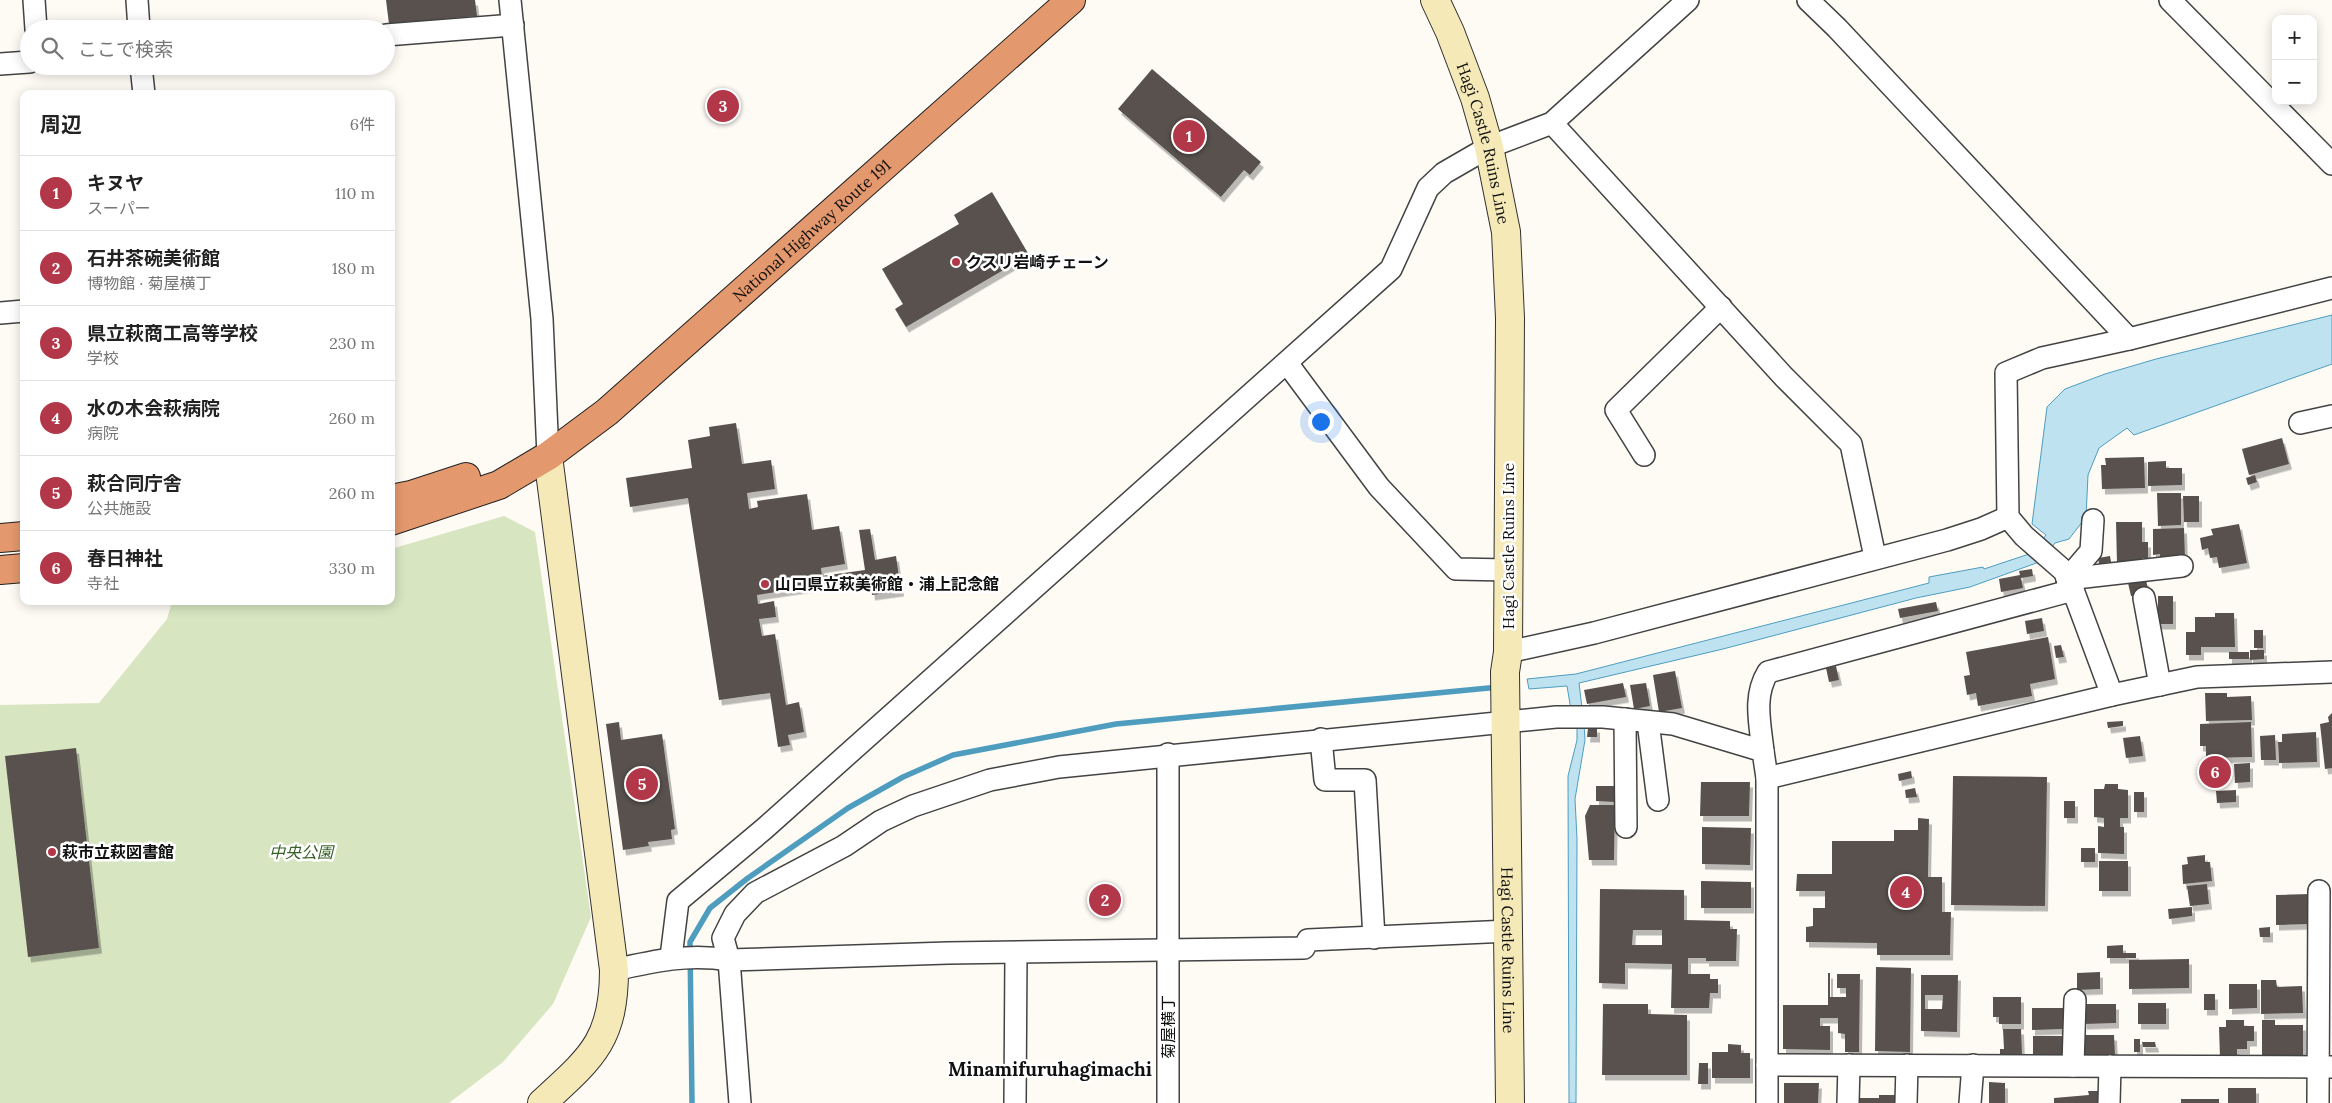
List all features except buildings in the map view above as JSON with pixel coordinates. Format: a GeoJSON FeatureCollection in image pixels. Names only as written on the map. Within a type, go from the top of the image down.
{"type":"FeatureCollection","features":[{"type":"Feature","properties":{"kind":"highway","name":"National Highway Route 191"},"geometry":{"type":"LineString","coordinates":[[395,520],[498,485],[548,456],[607,412],[1071,0]]}},
{"type":"Feature","properties":{"kind":"highway","name":"National Highway Route 191"},"geometry":{"type":"LineString","coordinates":[[395,498],[444,485],[491,468],[548,456]]}},
{"type":"Feature","properties":{"kind":"highway"},"geometry":{"type":"LineString","coordinates":[[0,538],[20,536]]}},
{"type":"Feature","properties":{"kind":"highway"},"geometry":{"type":"LineString","coordinates":[[0,570],[20,568]]}},
{"type":"Feature","properties":{"kind":"main road","name":"Hagi Castle Ruins Line"},"geometry":{"type":"LineString","coordinates":[[1435,0],[1450,32],[1475,98],[1489,147],[1506,232],[1510,318],[1505,723],[1510,1103]]}},
{"type":"Feature","properties":{"kind":"main road"},"geometry":{"type":"LineString","coordinates":[[542,1103],[582,1065],[598,1045],[609,1024],[614,1000],[614,970],[548,456]]}},
{"type":"Feature","properties":{"kind":"street"},"geometry":{"type":"LineString","coordinates":[[34,0],[35,20]]}},
{"type":"Feature","properties":{"kind":"street"},"geometry":{"type":"LineString","coordinates":[[137,0],[138,20]]}},
{"type":"Feature","properties":{"kind":"street"},"geometry":{"type":"LineString","coordinates":[[510,0],[542,319],[548,456]]}},
{"type":"Feature","properties":{"kind":"street"},"geometry":{"type":"LineString","coordinates":[[677,958],[678,901],[764,829],[1391,269],[1428,188],[1444,173],[1489,147],[1552,123],[1688,0]]}},
{"type":"Feature","properties":{"kind":"street"},"geometry":{"type":"LineString","coordinates":[[1808,0],[1838,28],[2129,339]]}},
{"type":"Feature","properties":{"kind":"street"},"geometry":{"type":"LineString","coordinates":[[2170,0],[2332,164]]}},
{"type":"Feature","properties":{"kind":"street"},"geometry":{"type":"LineString","coordinates":[[395,34],[513,25]]}},
{"type":"Feature","properties":{"kind":"street"},"geometry":{"type":"LineString","coordinates":[[0,64],[20,63]]}},
{"type":"Feature","properties":{"kind":"street"},"geometry":{"type":"LineString","coordinates":[[143,75],[144,90]]}},
{"type":"Feature","properties":{"kind":"street"},"geometry":{"type":"LineString","coordinates":[[1552,123],[1784,377],[1851,444],[1875,557]]}},
{"type":"Feature","properties":{"kind":"street"},"geometry":{"type":"LineString","coordinates":[[2112,695],[2068,580],[2024,536],[2008,517],[2006,373],[2042,358],[2129,339],[2332,288]]}},
{"type":"Feature","properties":{"kind":"street"},"geometry":{"type":"LineString","coordinates":[[1644,454],[1616,410],[1720,307]]}},
{"type":"Feature","properties":{"kind":"street"},"geometry":{"type":"LineString","coordinates":[[0,313],[20,311]]}},
{"type":"Feature","properties":{"kind":"street"},"geometry":{"type":"LineString","coordinates":[[1287,363],[1379,487],[1456,569],[1508,570]]}},
{"type":"Feature","properties":{"kind":"street"},"geometry":{"type":"LineString","coordinates":[[2300,423],[2332,416]]}},
{"type":"Feature","properties":{"kind":"street"},"geometry":{"type":"LineString","coordinates":[[1506,662],[1594,633],[1875,557],[1947,540],[1981,529],[2008,517]]}},
{"type":"Feature","properties":{"kind":"street"},"geometry":{"type":"LineString","coordinates":[[2068,580],[2092,551],[2093,520]]}},
{"type":"Feature","properties":{"kind":"street"},"geometry":{"type":"LineString","coordinates":[[1767,1103],[1767,778],[1758,707],[1760,684],[1768,672],[2068,580],[2182,566]]}},
{"type":"Feature","properties":{"kind":"street"},"geometry":{"type":"LineString","coordinates":[[2144,598],[2160,685]]}},
{"type":"Feature","properties":{"kind":"street"},"geometry":{"type":"LineString","coordinates":[[1767,778],[2112,695],[2197,677],[2332,672]]}},
{"type":"Feature","properties":{"kind":"street"},"geometry":{"type":"LineString","coordinates":[[740,1103],[729,960],[723,938],[735,914],[755,893],[820,860],[881,821],[913,806],[990,780],[1059,767],[1168,754],[1556,717],[1603,716],[1673,724],[1763,751]]}},
{"type":"Feature","properties":{"kind":"street"},"geometry":{"type":"LineString","coordinates":[[1625,719],[1626,827]]}},
{"type":"Feature","properties":{"kind":"street"},"geometry":{"type":"LineString","coordinates":[[1648,722],[1658,800]]}},
{"type":"Feature","properties":{"kind":"street"},"geometry":{"type":"LineString","coordinates":[[1321,739],[1325,780],[1365,780],[1374,938]]}},
{"type":"Feature","properties":{"kind":"street","name":"菊屋横丁"},"geometry":{"type":"LineString","coordinates":[[1168,754],[1168,1103]]}},
{"type":"Feature","properties":{"kind":"street"},"geometry":{"type":"LineString","coordinates":[[2318,1103],[2325,1067],[2319,891]]}},
{"type":"Feature","properties":{"kind":"street"},"geometry":{"type":"LineString","coordinates":[[614,970],[677,958],[706,956],[729,960],[948,953],[1304,948],[1308,940],[1509,932]]}},
{"type":"Feature","properties":{"kind":"street"},"geometry":{"type":"LineString","coordinates":[[1015,1103],[1016,953]]}},
{"type":"Feature","properties":{"kind":"street"},"geometry":{"type":"LineString","coordinates":[[2072,1066],[2075,1000]]}},
{"type":"Feature","properties":{"kind":"street"},"geometry":{"type":"LineString","coordinates":[[1767,1065],[2325,1067]]}},
{"type":"Feature","properties":{"kind":"street"},"geometry":{"type":"LineString","coordinates":[[1848,1103],[1849,1065]]}},
{"type":"Feature","properties":{"kind":"street"},"geometry":{"type":"LineString","coordinates":[[1906,1103],[1907,1065]]}},
{"type":"Feature","properties":{"kind":"street"},"geometry":{"type":"LineString","coordinates":[[1970,1103],[1973,1065]]}},
{"type":"Feature","properties":{"kind":"street"},"geometry":{"type":"LineString","coordinates":[[2109,1103],[2110,1066]]}},
{"type":"Feature","properties":{"kind":"green space","name":"中央公園"},"geometry":{"type":"Polygon","coordinates":[[[504,516],[535,532],[591,917],[553,1004],[503,1062],[449,1103],[0,1103],[0,705],[99,703],[167,619],[171,605],[395,605],[395,548],[504,516]]]}},
{"type":"Feature","properties":{"kind":"water"},"geometry":{"type":"Polygon","coordinates":[[[2332,315],[2332,364],[2134,435],[2127,428],[2099,448],[2088,475],[2086,517],[2069,539],[2055,543],[2042,561],[1970,587],[1916,598],[1723,649],[1579,683],[1582,708],[1571,710],[1567,686],[1529,689],[1527,679],[1576,674],[1929,583],[1929,577],[1983,567],[1984,569],[2032,553],[2046,535],[2032,524],[2047,407],[2065,389],[2105,374],[2156,359],[2332,315]]]}},
{"type":"Feature","properties":{"kind":"water"},"geometry":{"type":"Polygon","coordinates":[[[1584,724],[1585,740],[1575,799],[1577,839],[1576,1103],[1569,1103],[1568,776],[1577,740],[1577,725],[1584,724]]]}},
{"type":"Feature","properties":{"kind":"waterway"},"geometry":{"type":"LineString","coordinates":[[692,1103],[690,942],[710,908],[748,878],[848,808],[903,777],[953,755],[1116,724],[1499,687]]}},
{"type":"Feature","properties":{"kind":"place","name":"県立萩商工高等学校"},"geometry":{"type":"Point","coordinates":[723,106]}},
{"type":"Feature","properties":{"kind":"place","name":"キヌヤ"},"geometry":{"type":"Point","coordinates":[1189,136]}},
{"type":"Feature","properties":{"kind":"place","name":"クスリ岩崎チェーン"},"geometry":{"type":"Point","coordinates":[956,262]}},
{"type":"Feature","properties":{"kind":"place","name":"山口県立萩美術館・浦上記念館"},"geometry":{"type":"Point","coordinates":[765,584]}},
{"type":"Feature","properties":{"kind":"place","name":"春日神社"},"geometry":{"type":"Point","coordinates":[2215,772]}},
{"type":"Feature","properties":{"kind":"place","name":"萩合同庁舎"},"geometry":{"type":"Point","coordinates":[642,784]}},
{"type":"Feature","properties":{"kind":"place","name":"萩市立萩図書館"},"geometry":{"type":"Point","coordinates":[52,852]}},
{"type":"Feature","properties":{"kind":"place","name":"水の木会萩病院"},"geometry":{"type":"Point","coordinates":[1906,892]}},
{"type":"Feature","properties":{"kind":"place","name":"石井茶碗美術館"},"geometry":{"type":"Point","coordinates":[1105,900]}},
{"type":"Feature","properties":{"kind":"district","name":"Minamifuruhagimachi"},"geometry":{"type":"Point","coordinates":[1050,1069]}}]}
